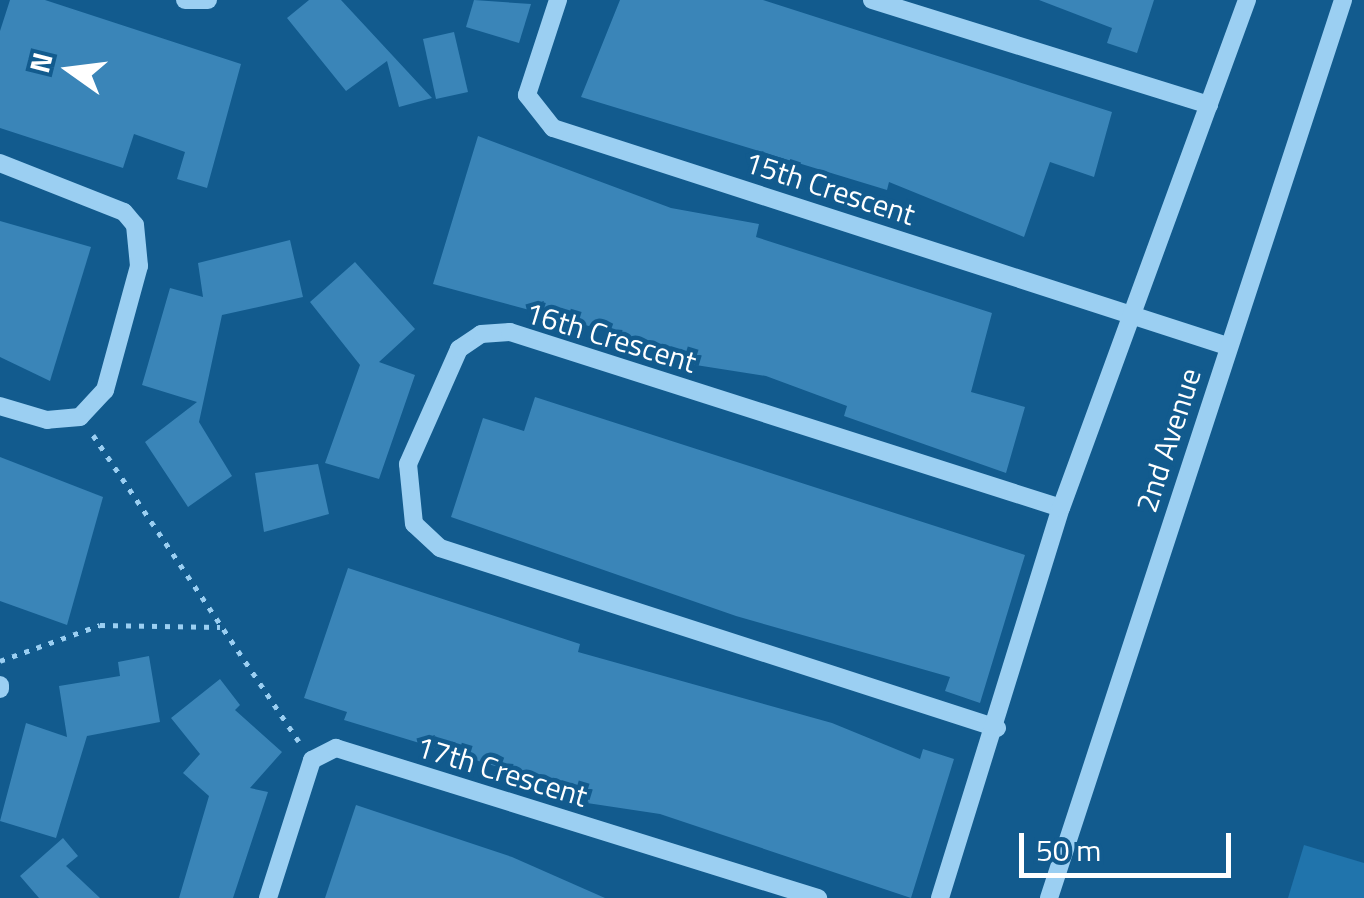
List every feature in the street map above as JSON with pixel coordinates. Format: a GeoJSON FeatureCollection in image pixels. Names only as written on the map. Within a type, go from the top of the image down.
{"type":"FeatureCollection","features":[{"type":"Feature","properties":{"kind":"street"},"geometry":{"type":"LineString","coordinates":[[185,0],[208,0]]}},
{"type":"Feature","properties":{"kind":"street","name":"15th Crescent"},"geometry":{"type":"LineString","coordinates":[[558,0],[527,95],[553,128],[1226,346]]}},
{"type":"Feature","properties":{"kind":"street"},"geometry":{"type":"LineString","coordinates":[[872,0],[1208,105]]}},
{"type":"Feature","properties":{"kind":"street"},"geometry":{"type":"LineString","coordinates":[[940,898],[997,728],[1061,508],[1136,316],[1247,0]]}},
{"type":"Feature","properties":{"kind":"street","name":"2nd Avenue"},"geometry":{"type":"LineString","coordinates":[[1049,898],[1226,346],[1343,0]]}},
{"type":"Feature","properties":{"kind":"street"},"geometry":{"type":"LineString","coordinates":[[0,163],[111,204],[135,225],[132,304],[104,390],[80,416],[47,420],[0,406]]}},
{"type":"Feature","properties":{"kind":"street","name":"16th Crescent"},"geometry":{"type":"LineString","coordinates":[[997,728],[440,548],[414,524],[408,464],[459,349],[481,334],[510,332],[1061,508]]}},
{"type":"Feature","properties":{"kind":"street","name":"17th Crescent"},"geometry":{"type":"LineString","coordinates":[[312,760],[344,750],[818,898]]}},
{"type":"Feature","properties":{"kind":"street"},"geometry":{"type":"LineString","coordinates":[[268,898],[312,760]]}},
{"type":"Feature","properties":{"kind":"path"},"geometry":{"type":"LineString","coordinates":[[80,416],[312,760]]}},
{"type":"Feature","properties":{"kind":"path"},"geometry":{"type":"LineString","coordinates":[[0,661],[100,625],[220,627]]}},
{"type":"Feature","properties":{"kind":"shaded area"},"geometry":{"type":"Polygon","coordinates":[[[1304,845],[1364,863],[1364,898],[1288,898],[1304,845]]]}},
{"type":"Feature","properties":{"kind":"building"},"geometry":{"type":"Polygon","coordinates":[[[10,0],[45,0],[241,64],[207,188],[177,179],[185,152],[134,134],[123,168],[0,128],[0,31],[10,0]]]}},
{"type":"Feature","properties":{"kind":"building"},"geometry":{"type":"Polygon","coordinates":[[[309,0],[341,0],[432,98],[399,107],[387,61],[346,91],[287,18],[309,0]]]}},
{"type":"Feature","properties":{"kind":"building"},"geometry":{"type":"Polygon","coordinates":[[[474,0],[531,4],[519,43],[466,27],[474,0]]]}},
{"type":"Feature","properties":{"kind":"building"},"geometry":{"type":"Polygon","coordinates":[[[620,0],[763,0],[1112,112],[1094,177],[1050,162],[1024,237],[889,182],[887,190],[581,97],[620,0]]]}},
{"type":"Feature","properties":{"kind":"building"},"geometry":{"type":"Polygon","coordinates":[[[1039,0],[1154,0],[1137,53],[1107,43],[1112,28],[1039,0]]]}},
{"type":"Feature","properties":{"kind":"building"},"geometry":{"type":"Polygon","coordinates":[[[454,32],[468,92],[436,99],[423,39],[454,32]]]}},
{"type":"Feature","properties":{"kind":"building"},"geometry":{"type":"Polygon","coordinates":[[[478,136],[671,208],[759,224],[756,237],[992,313],[971,392],[1025,407],[1006,473],[844,416],[847,406],[766,376],[683,363],[641,340],[433,284],[478,136]]]}},
{"type":"Feature","properties":{"kind":"building"},"geometry":{"type":"Polygon","coordinates":[[[0,221],[91,247],[50,381],[0,357],[0,221]]]}},
{"type":"Feature","properties":{"kind":"building"},"geometry":{"type":"Polygon","coordinates":[[[290,240],[303,297],[222,315],[199,422],[232,476],[188,507],[145,442],[197,402],[142,385],[170,288],[203,297],[198,263],[290,240]]]}},
{"type":"Feature","properties":{"kind":"building"},"geometry":{"type":"Polygon","coordinates":[[[355,262],[415,329],[379,362],[415,375],[379,479],[325,463],[360,365],[310,302],[355,262]]]}},
{"type":"Feature","properties":{"kind":"building"},"geometry":{"type":"Polygon","coordinates":[[[535,397],[1025,555],[980,703],[945,691],[950,677],[736,616],[451,517],[483,418],[524,431],[535,397]]]}},
{"type":"Feature","properties":{"kind":"building"},"geometry":{"type":"Polygon","coordinates":[[[0,457],[103,497],[67,625],[0,601],[0,457]]]}},
{"type":"Feature","properties":{"kind":"building"},"geometry":{"type":"Polygon","coordinates":[[[318,464],[329,514],[264,532],[255,473],[318,464]]]}},
{"type":"Feature","properties":{"kind":"building"},"geometry":{"type":"Polygon","coordinates":[[[348,568],[580,644],[578,652],[832,723],[920,759],[923,749],[954,759],[911,898],[660,814],[587,803],[590,795],[344,720],[347,712],[304,698],[348,568]]]}},
{"type":"Feature","properties":{"kind":"building"},"geometry":{"type":"Polygon","coordinates":[[[149,656],[160,722],[87,736],[56,838],[0,821],[26,723],[67,737],[59,686],[120,676],[118,662],[149,656]]]}},
{"type":"Feature","properties":{"kind":"building"},"geometry":{"type":"Polygon","coordinates":[[[220,679],[240,705],[235,710],[282,752],[250,788],[268,792],[233,898],[179,898],[209,796],[183,773],[200,754],[171,718],[220,679]]]}},
{"type":"Feature","properties":{"kind":"building"},"geometry":{"type":"Polygon","coordinates":[[[356,805],[512,857],[605,898],[325,898],[356,805]]]}},
{"type":"Feature","properties":{"kind":"building"},"geometry":{"type":"Polygon","coordinates":[[[63,838],[78,856],[66,866],[100,898],[39,898],[20,876],[63,838]]]}}]}
